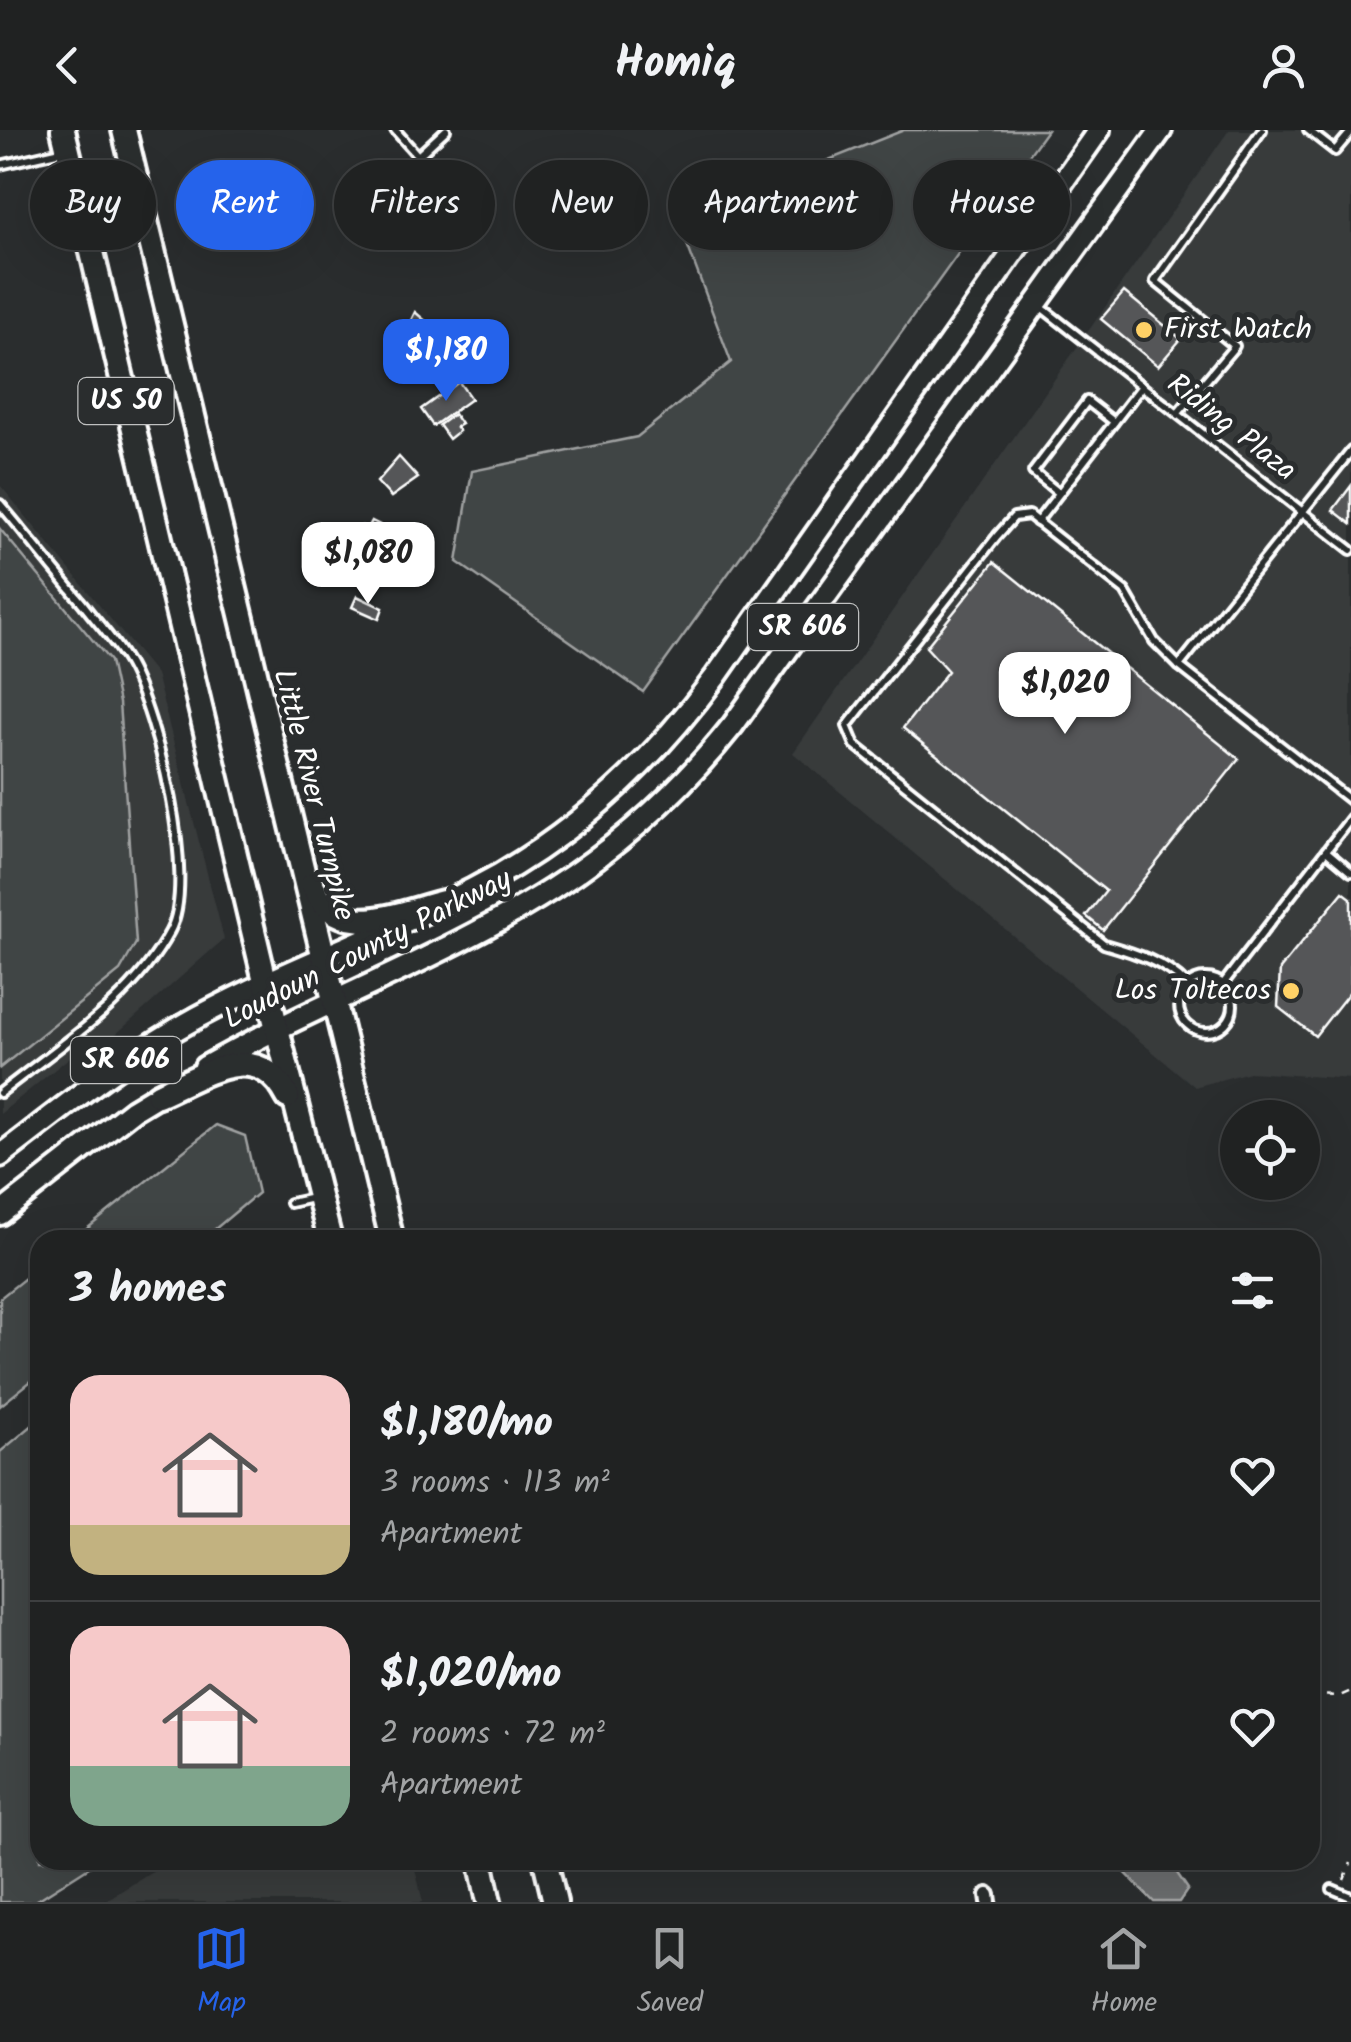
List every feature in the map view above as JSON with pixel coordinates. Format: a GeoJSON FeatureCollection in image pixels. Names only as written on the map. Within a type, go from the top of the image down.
{"type":"FeatureCollection","features":[{"type":"Feature","properties":{"kind":"highway","name":"Little River Turnpike"},"geometry":{"type":"LineString","coordinates":[[124,130],[390,1230]]}},
{"type":"Feature","properties":{"kind":"highway","name":"US 50"},"geometry":{"type":"LineString","coordinates":[[65,140],[328,1230]]}},
{"type":"Feature","properties":{"kind":"highway"},"geometry":{"type":"LineString","coordinates":[[291,830],[318,897],[340,919],[367,920],[448,901]]}},
{"type":"Feature","properties":{"kind":"highway"},"geometry":{"type":"LineString","coordinates":[[158,1094],[227,1066],[253,1064],[274,1074],[282,1084],[304,1134]]}},
{"type":"Feature","properties":{"kind":"highway"},"geometry":{"type":"LineString","coordinates":[[482,1870],[490,1902]]}},
{"type":"Feature","properties":{"kind":"highway"},"geometry":{"type":"LineString","coordinates":[[548,1870],[556,1902]]}},
{"type":"Feature","properties":{"kind":"main road","name":"Loudoun County Parkway"},"geometry":{"type":"LineString","coordinates":[[0,1156],[138,1051],[266,985],[506,871],[565,832],[629,779],[670,737],[1099,130]]}},
{"type":"Feature","properties":{"kind":"main road","name":"Loudoun County Parkway"},"geometry":{"type":"LineString","coordinates":[[0,1214],[158,1094],[554,888],[622,838],[675,790],[733,725],[1160,130]]}},
{"type":"Feature","properties":{"kind":"lane"},"geometry":{"type":"LineString","coordinates":[[395,130],[418,156],[446,130]]}},
{"type":"Feature","properties":{"kind":"lane"},"geometry":{"type":"LineString","coordinates":[[1178,413],[1235,346],[1155,280],[1262,130]]}},
{"type":"Feature","properties":{"kind":"lane"},"geometry":{"type":"LineString","coordinates":[[1308,130],[1336,151],[1351,132]]}},
{"type":"Feature","properties":{"kind":"lane"},"geometry":{"type":"LineString","coordinates":[[0,165],[65,140]]}},
{"type":"Feature","properties":{"kind":"lane","name":"Riding Plaza"},"geometry":{"type":"LineString","coordinates":[[1036,303],[1351,550]]}},
{"type":"Feature","properties":{"kind":"lane"},"geometry":{"type":"LineString","coordinates":[[1037,522],[1142,386]]}},
{"type":"Feature","properties":{"kind":"lane"},"geometry":{"type":"LineString","coordinates":[[1059,493],[1033,472],[1076,416],[1087,402],[1114,422]]}},
{"type":"Feature","properties":{"kind":"lane"},"geometry":{"type":"LineString","coordinates":[[1179,666],[1351,450]]}},
{"type":"Feature","properties":{"kind":"lane"},"geometry":{"type":"LineString","coordinates":[[0,504],[129,664],[149,714],[166,785],[181,885],[179,908],[168,934],[132,985],[0,1093]]}},
{"type":"Feature","properties":{"kind":"lane"},"geometry":{"type":"LineString","coordinates":[[1187,986],[1174,972],[1104,944],[855,745],[847,726],[997,536],[1014,517],[1028,515],[1125,591],[1154,642],[1179,666],[1351,800]]}},
{"type":"Feature","properties":{"kind":"lane"},"geometry":{"type":"LineString","coordinates":[[1223,984],[1351,818]]}},
{"type":"Feature","properties":{"kind":"lane"},"geometry":{"type":"LineString","coordinates":[[1326,851],[1351,872]]}},
{"type":"Feature","properties":{"kind":"lane"},"geometry":{"type":"LineString","coordinates":[[1209,978],[1223,984],[1232,997],[1232,1014],[1222,1027],[1206,1032],[1190,1026],[1180,1011],[1187,986],[1209,978]]}},
{"type":"Feature","properties":{"kind":"lane"},"geometry":{"type":"LineString","coordinates":[[290,1202],[320,1197]]}},
{"type":"Feature","properties":{"kind":"lane"},"geometry":{"type":"LineString","coordinates":[[1332,1889],[1351,1897]]}},
{"type":"Feature","properties":{"kind":"path"},"geometry":{"type":"LineString","coordinates":[[1320,1695],[1340,1696],[1351,1691]]}},
{"type":"Feature","properties":{"kind":"path"},"geometry":{"type":"LineString","coordinates":[[1344,1880],[1351,1863]]}},
{"type":"Feature","properties":{"kind":"shaded area"},"geometry":{"type":"Polygon","coordinates":[[[904,130],[1047,130],[1025,160],[913,160],[913,250],[961,250],[643,692],[457,562],[472,471],[637,437],[731,362],[689,250],[893,250],[893,160],[829,160],[904,130]]]}},
{"type":"Feature","properties":{"kind":"shaded area"},"geometry":{"type":"Polygon","coordinates":[[[1229,130],[1351,130],[1351,1079],[1249,1072],[1195,1087],[793,753],[1229,130]]]}},
{"type":"Feature","properties":{"kind":"shaded area"},"geometry":{"type":"Polygon","coordinates":[[[0,485],[156,674],[224,939],[115,1035],[86,1044],[0,1114],[0,485]]]}},
{"type":"Feature","properties":{"kind":"shaded area"},"geometry":{"type":"Polygon","coordinates":[[[0,529],[110,661],[119,703],[136,943],[120,971],[0,1068],[0,529]]]}},
{"type":"Feature","properties":{"kind":"shaded area"},"geometry":{"type":"Polygon","coordinates":[[[216,1125],[245,1136],[258,1193],[214,1230],[85,1230],[216,1125]]]}},
{"type":"Feature","properties":{"kind":"shaded area"},"geometry":{"type":"Polygon","coordinates":[[[30,1274],[30,1382],[0,1406],[0,1298],[30,1274]]]}},
{"type":"Feature","properties":{"kind":"shaded area"},"geometry":{"type":"Polygon","coordinates":[[[30,1427],[30,1870],[84,1870],[34,1902],[0,1902],[0,1452],[30,1427]]]}},
{"type":"Feature","properties":{"kind":"shaded area"},"geometry":{"type":"Polygon","coordinates":[[[156,1870],[415,1870],[423,1902],[103,1902],[156,1870]]]}},
{"type":"Feature","properties":{"kind":"shaded area"},"geometry":{"type":"Polygon","coordinates":[[[1123,1870],[1175,1870],[1188,1889],[1179,1902],[1154,1902],[1123,1870]]]}},
{"type":"Feature","properties":{"kind":"building"},"geometry":{"type":"Polygon","coordinates":[[[1124,292],[1181,339],[1158,366],[1101,319],[1124,292]]]}},
{"type":"Feature","properties":{"kind":"building"},"geometry":{"type":"Polygon","coordinates":[[[415,312],[434,328],[419,350],[402,339],[415,312]]]}},
{"type":"Feature","properties":{"kind":"building"},"geometry":{"type":"Polygon","coordinates":[[[459,382],[471,399],[433,426],[421,409],[459,382]]]}},
{"type":"Feature","properties":{"kind":"building"},"geometry":{"type":"Polygon","coordinates":[[[454,414],[461,424],[449,439],[439,425],[454,414]]]}},
{"type":"Feature","properties":{"kind":"building"},"geometry":{"type":"Polygon","coordinates":[[[399,457],[418,478],[391,497],[377,482],[399,457]]]}},
{"type":"Feature","properties":{"kind":"building"},"geometry":{"type":"Polygon","coordinates":[[[1351,486],[1351,524],[1333,510],[1351,486]]]}},
{"type":"Feature","properties":{"kind":"building"},"geometry":{"type":"Polygon","coordinates":[[[372,521],[380,525],[377,531],[384,534],[372,558],[362,554],[359,560],[364,562],[359,572],[344,565],[356,533],[362,526],[368,528],[372,521]]]}},
{"type":"Feature","properties":{"kind":"building"},"geometry":{"type":"Polygon","coordinates":[[[994,562],[1239,759],[1103,930],[1086,916],[1106,891],[903,728],[948,671],[926,647],[994,562]]]}},
{"type":"Feature","properties":{"kind":"building"},"geometry":{"type":"Polygon","coordinates":[[[357,596],[383,608],[379,619],[352,607],[357,596]]]}},
{"type":"Feature","properties":{"kind":"building"},"geometry":{"type":"Polygon","coordinates":[[[1343,892],[1351,898],[1351,990],[1315,1036],[1278,1007],[1280,969],[1343,892]]]}},
{"type":"Feature","properties":{"kind":"place","name":"First Watch"},"geometry":{"type":"Point","coordinates":[1144,330]}},
{"type":"Feature","properties":{"kind":"place","name":"Los Toltecos"},"geometry":{"type":"Point","coordinates":[1291,991]}}]}
